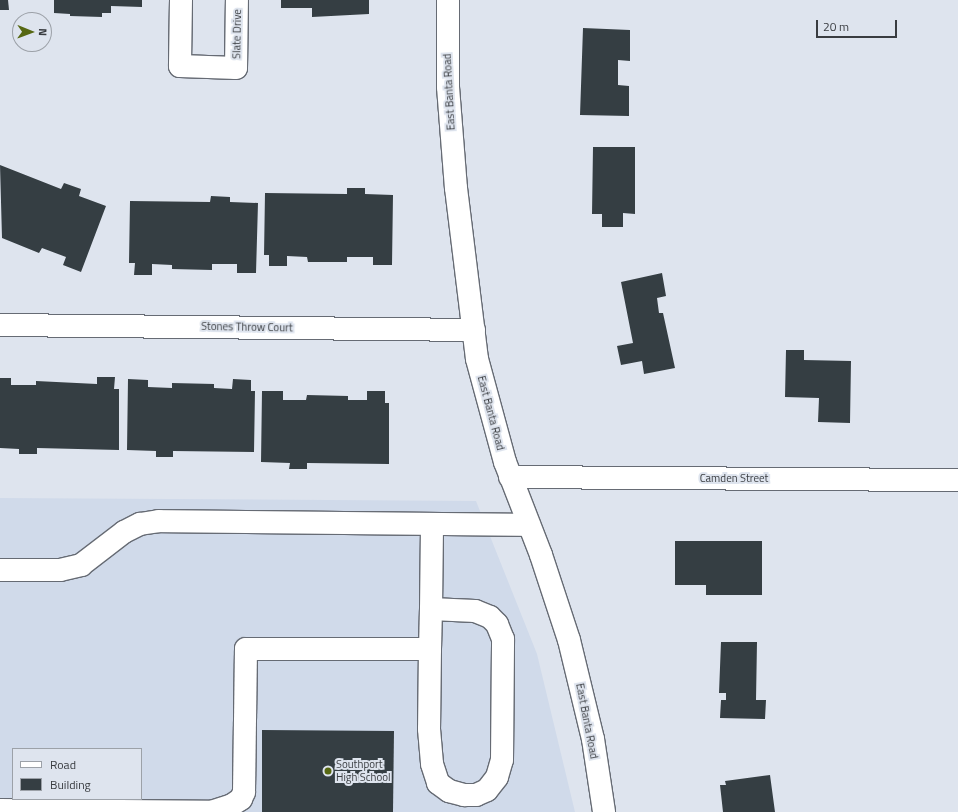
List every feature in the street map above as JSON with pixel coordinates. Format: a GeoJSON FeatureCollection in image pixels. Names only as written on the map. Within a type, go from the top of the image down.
{"type":"FeatureCollection","features":[{"type":"Feature","properties":{"kind":"street","name":"Slate Drive"},"geometry":{"type":"LineString","coordinates":[[181,0],[180,66],[236,68],[237,0]]}},
{"type":"Feature","properties":{"kind":"street","name":"East Banta Road"},"geometry":{"type":"LineString","coordinates":[[448,0],[448,87],[456,188],[474,330],[483,385],[510,477],[529,525],[569,640],[593,739],[604,812]]}},
{"type":"Feature","properties":{"kind":"street","name":"Stones Throw Court"},"geometry":{"type":"LineString","coordinates":[[0,314],[10,325],[474,330]]}},
{"type":"Feature","properties":{"kind":"street","name":"Camden Street"},"geometry":{"type":"LineString","coordinates":[[510,477],[958,480]]}},
{"type":"Feature","properties":{"kind":"street"},"geometry":{"type":"LineString","coordinates":[[0,570],[60,570],[81,565],[124,532],[140,524],[158,521],[529,525]]}},
{"type":"Feature","properties":{"kind":"street"},"geometry":{"type":"LineString","coordinates":[[431,609],[475,611],[490,617],[497,624],[503,639],[502,760],[494,782],[487,790],[476,795],[449,791],[438,783],[432,764],[429,729],[432,524]]}},
{"type":"Feature","properties":{"kind":"street"},"geometry":{"type":"LineString","coordinates":[[0,810],[211,812],[224,809],[240,799],[244,792],[246,649],[430,649]]}},
{"type":"Feature","properties":{"kind":"shaded area"},"geometry":{"type":"Polygon","coordinates":[[[0,498],[476,501],[537,654],[575,812],[0,812],[0,498]]]}},
{"type":"Feature","properties":{"kind":"building"},"geometry":{"type":"Polygon","coordinates":[[[0,0],[8,0],[9,10],[0,10],[0,0]]]}},
{"type":"Feature","properties":{"kind":"building"},"geometry":{"type":"Polygon","coordinates":[[[54,0],[142,0],[142,7],[111,6],[111,13],[102,13],[102,17],[70,16],[70,14],[54,13],[54,0]]]}},
{"type":"Feature","properties":{"kind":"building"},"geometry":{"type":"Polygon","coordinates":[[[281,0],[369,0],[369,14],[312,17],[312,8],[281,8],[281,0]]]}},
{"type":"Feature","properties":{"kind":"building"},"geometry":{"type":"Polygon","coordinates":[[[583,28],[630,30],[630,61],[618,60],[618,85],[629,86],[629,116],[580,115],[583,28]]]}},
{"type":"Feature","properties":{"kind":"building"},"geometry":{"type":"Polygon","coordinates":[[[593,147],[635,147],[635,214],[623,213],[623,227],[602,227],[602,214],[592,214],[593,147]]]}},
{"type":"Feature","properties":{"kind":"building"},"geometry":{"type":"Polygon","coordinates":[[[0,165],[61,189],[64,183],[81,189],[79,196],[106,206],[81,272],[63,265],[66,257],[42,248],[39,253],[2,238],[0,165]]]}},
{"type":"Feature","properties":{"kind":"building"},"geometry":{"type":"Polygon","coordinates":[[[347,188],[365,188],[365,194],[393,195],[392,265],[373,265],[373,257],[347,257],[347,262],[308,262],[307,257],[287,256],[287,266],[269,266],[269,255],[264,255],[265,193],[347,194],[347,188]]]}},
{"type":"Feature","properties":{"kind":"building"},"geometry":{"type":"Polygon","coordinates":[[[211,196],[230,197],[230,202],[258,203],[256,273],[237,273],[237,264],[212,264],[212,270],[172,269],[172,265],[152,264],[152,275],[134,275],[135,263],[129,263],[130,201],[210,202],[211,196]]]}},
{"type":"Feature","properties":{"kind":"building"},"geometry":{"type":"Polygon","coordinates":[[[662,273],[666,296],[657,298],[659,313],[663,313],[675,368],[644,374],[642,361],[621,365],[617,346],[633,343],[621,282],[662,273]]]}},
{"type":"Feature","properties":{"kind":"building"},"geometry":{"type":"Polygon","coordinates":[[[786,350],[804,350],[804,360],[851,361],[850,423],[818,422],[819,398],[785,397],[786,350]]]}},
{"type":"Feature","properties":{"kind":"building"},"geometry":{"type":"Polygon","coordinates":[[[97,377],[115,377],[114,389],[119,389],[119,450],[37,448],[37,454],[19,454],[19,449],[0,448],[0,378],[11,378],[11,385],[36,385],[36,381],[97,384],[97,377]]]}},
{"type":"Feature","properties":{"kind":"building"},"geometry":{"type":"Polygon","coordinates":[[[128,379],[148,380],[148,387],[172,388],[172,383],[214,384],[214,388],[232,389],[233,379],[251,380],[251,391],[255,391],[254,452],[173,451],[173,457],[156,457],[156,451],[127,450],[128,379]]]}},
{"type":"Feature","properties":{"kind":"building"},"geometry":{"type":"Polygon","coordinates":[[[262,391],[283,391],[283,400],[306,400],[307,395],[348,396],[348,400],[367,400],[367,391],[385,391],[385,403],[389,403],[389,464],[307,463],[307,469],[289,469],[290,463],[261,462],[262,391]]]}},
{"type":"Feature","properties":{"kind":"building"},"geometry":{"type":"Polygon","coordinates":[[[675,541],[762,541],[762,595],[706,595],[706,585],[675,585],[675,541]]]}},
{"type":"Feature","properties":{"kind":"building"},"geometry":{"type":"Polygon","coordinates":[[[721,642],[757,642],[756,700],[766,700],[765,719],[720,718],[721,700],[726,700],[726,693],[719,693],[721,642]]]}},
{"type":"Feature","properties":{"kind":"building","name":"Southport High School"},"geometry":{"type":"Polygon","coordinates":[[[262,730],[394,731],[393,812],[262,812],[262,730]]]}},
{"type":"Feature","properties":{"kind":"building"},"geometry":{"type":"Polygon","coordinates":[[[770,775],[775,812],[723,812],[720,785],[726,785],[725,781],[770,775]]]}},
{"type":"Feature","properties":{"kind":"place","name":"Southport High School"},"geometry":{"type":"Point","coordinates":[328,771]}}]}
